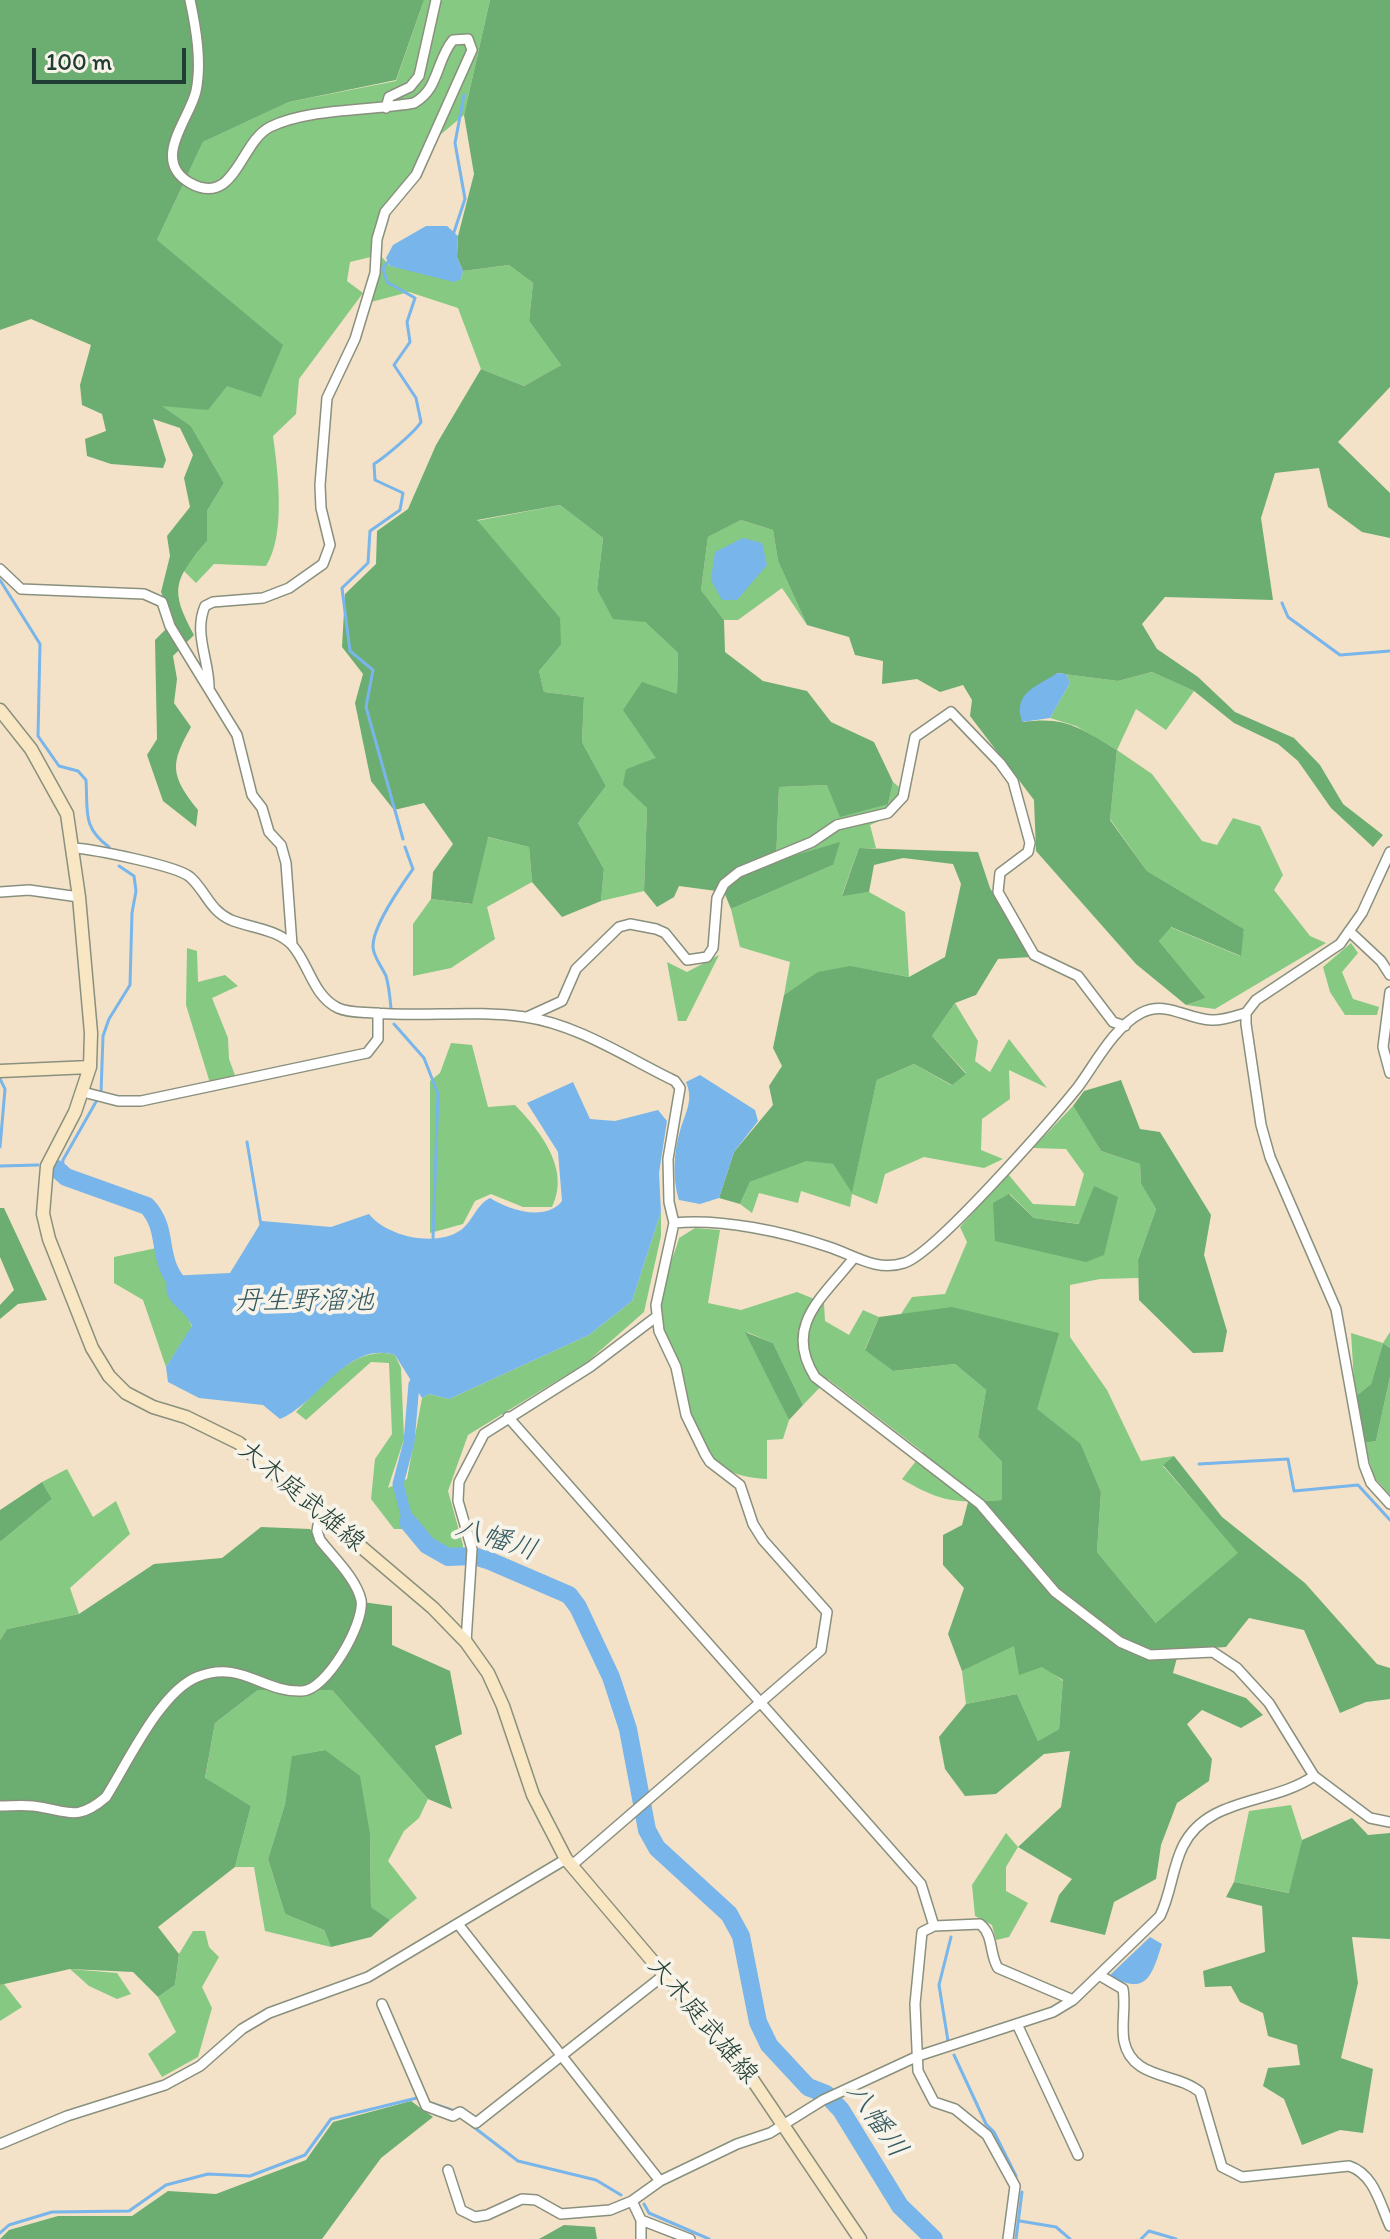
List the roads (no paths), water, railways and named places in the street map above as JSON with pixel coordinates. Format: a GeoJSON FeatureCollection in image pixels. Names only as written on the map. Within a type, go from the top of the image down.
{"type":"FeatureCollection","features":[{"type":"Feature","properties":{"kind":"main road","name":"大木庭武雄線"},"geometry":{"type":"LineString","coordinates":[[0,710],[54,785],[67,814],[74,848],[91,1033],[93,1095],[47,1166],[43,1214],[49,1239],[92,1348],[109,1376],[126,1393],[153,1407],[212,1427],[239,1443],[433,1608],[466,1642],[488,1673],[503,1706],[533,1795],[568,1863],[750,2076],[860,2239]]}},
{"type":"Feature","properties":{"kind":"main road"},"geometry":{"type":"LineString","coordinates":[[0,1071],[90,1067]]}},
{"type":"Feature","properties":{"kind":"street"},"geometry":{"type":"LineString","coordinates":[[190,0],[197,35],[196,91],[174,141],[173,159],[186,181],[198,187],[214,187],[229,181],[258,135],[270,127],[304,118],[414,103],[426,96],[453,40],[458,37],[472,43],[453,97],[416,175],[385,212],[377,239],[375,273],[355,339],[327,398],[320,485],[329,551],[323,564],[289,588],[263,598],[213,602],[205,606],[201,653],[210,676],[209,689]]}},
{"type":"Feature","properties":{"kind":"street"},"geometry":{"type":"LineString","coordinates":[[386,108],[389,97],[410,87],[419,76],[436,0]]}},
{"type":"Feature","properties":{"kind":"street"},"geometry":{"type":"LineString","coordinates":[[0,569],[21,589],[153,596],[162,602],[170,626],[237,735],[252,795],[262,808],[269,832],[281,845],[288,877],[292,945]]}},
{"type":"Feature","properties":{"kind":"street"},"geometry":{"type":"LineString","coordinates":[[527,1017],[562,1001],[576,969],[619,927],[630,924],[656,929],[665,933],[687,960],[707,957],[713,948],[717,898],[724,884],[739,872],[812,842],[837,825],[888,813],[903,797],[915,737],[951,712],[1013,781],[1030,843],[1028,852],[1000,873],[998,892],[1034,955],[1078,976],[1113,1022],[1125,1026]]}},
{"type":"Feature","properties":{"kind":"street"},"geometry":{"type":"LineString","coordinates":[[0,2144],[67,2116],[165,2085],[200,2066],[242,2029],[269,2013],[368,1977],[568,1863],[635,1810],[821,1650],[827,1612],[763,1540],[753,1524],[740,1485],[705,1454],[686,1415],[676,1367],[656,1317],[663,1264],[674,1223],[669,1202],[668,1159],[680,1099],[675,1081],[559,1026],[527,1017],[378,1013],[334,1006],[323,997],[292,945],[275,934],[230,919],[216,910],[191,878],[182,872],[165,865],[74,848]]}},
{"type":"Feature","properties":{"kind":"street"},"geometry":{"type":"LineString","coordinates":[[674,1223],[714,1221],[830,1247],[853,1259],[886,1265],[915,1259],[950,1227],[1067,1101],[1125,1026],[1150,1009],[1179,1011],[1214,1021],[1246,1013],[1256,1000],[1340,944],[1362,913],[1390,852]]}},
{"type":"Feature","properties":{"kind":"street"},"geometry":{"type":"LineString","coordinates":[[0,891],[29,890],[79,897]]}},
{"type":"Feature","properties":{"kind":"street"},"geometry":{"type":"LineString","coordinates":[[1349,931],[1381,961],[1390,975]]}},
{"type":"Feature","properties":{"kind":"street"},"geometry":{"type":"LineString","coordinates":[[1390,992],[1383,1047],[1390,1073]]}},
{"type":"Feature","properties":{"kind":"street"},"geometry":{"type":"LineString","coordinates":[[93,1095],[141,1101],[367,1053],[378,1039],[378,1013]]}},
{"type":"Feature","properties":{"kind":"street"},"geometry":{"type":"LineString","coordinates":[[1246,1013],[1261,1125],[1270,1157],[1336,1309],[1364,1465],[1371,1483],[1390,1504]]}},
{"type":"Feature","properties":{"kind":"street"},"geometry":{"type":"LineString","coordinates":[[853,1259],[803,1327],[804,1360],[815,1377],[980,1504],[1055,1592],[1120,1642],[1150,1655],[1213,1652],[1237,1668],[1269,1703],[1314,1776],[1370,1818],[1390,1822]]}},
{"type":"Feature","properties":{"kind":"street"},"geometry":{"type":"LineString","coordinates":[[466,1642],[472,1549],[458,1501],[459,1482],[474,1446],[484,1434],[590,1367],[656,1317]]}},
{"type":"Feature","properties":{"kind":"street"},"geometry":{"type":"LineString","coordinates":[[508,1417],[761,1699],[921,1884],[934,1926]]}},
{"type":"Feature","properties":{"kind":"street"},"geometry":{"type":"LineString","coordinates":[[0,1806],[33,1806],[71,1815],[92,1809],[106,1797],[172,1694],[196,1677],[224,1670],[251,1675],[281,1689],[304,1692],[319,1686],[357,1628],[361,1602],[355,1586],[320,1540],[317,1531],[320,1514]]}},
{"type":"Feature","properties":{"kind":"street"},"geometry":{"type":"LineString","coordinates":[[448,2170],[461,2210],[475,2217],[487,2215],[522,2199],[536,2200],[561,2214],[581,2215],[610,2210],[632,2201],[660,2181],[784,2124],[823,2100],[918,2056],[1053,2012],[1073,2000],[1160,1916],[1168,1900],[1182,1847],[1200,1821],[1219,1810],[1265,1800],[1314,1776]]}},
{"type":"Feature","properties":{"kind":"street"},"geometry":{"type":"LineString","coordinates":[[458,1924],[660,2181]]}},
{"type":"Feature","properties":{"kind":"street"},"geometry":{"type":"LineString","coordinates":[[1008,2239],[1015,2186],[987,2135],[955,2109],[934,2102],[918,2071],[915,2004],[922,1932],[934,1926],[980,1924],[989,1936],[992,1958],[998,1968],[1073,2000]]}},
{"type":"Feature","properties":{"kind":"street"},"geometry":{"type":"LineString","coordinates":[[382,2004],[426,2106],[453,2116],[460,2112],[476,2123],[664,1975]]}},
{"type":"Feature","properties":{"kind":"street"},"geometry":{"type":"LineString","coordinates":[[1099,1975],[1123,1989],[1125,2044],[1132,2057],[1157,2076],[1191,2084],[1200,2092],[1222,2167],[1242,2177],[1349,2166],[1367,2177],[1390,2226]]}},
{"type":"Feature","properties":{"kind":"street"},"geometry":{"type":"LineString","coordinates":[[1017,2024],[1078,2155]]}},
{"type":"Feature","properties":{"kind":"street"},"geometry":{"type":"LineString","coordinates":[[632,2201],[641,2220],[641,2239]]}},
{"type":"Feature","properties":{"kind":"street"},"geometry":{"type":"LineString","coordinates":[[641,2220],[690,2239]]}},
{"type":"Feature","properties":{"kind":"water"},"geometry":{"type":"Polygon","coordinates":[[[426,226],[447,226],[458,236],[457,257],[463,271],[461,279],[454,282],[390,266],[386,258],[393,245],[426,226]]]}},
{"type":"Feature","properties":{"kind":"water"},"geometry":{"type":"Polygon","coordinates":[[[743,538],[762,543],[767,565],[737,600],[722,600],[711,580],[715,552],[743,538]]]}},
{"type":"Feature","properties":{"kind":"water"},"geometry":{"type":"Polygon","coordinates":[[[1057,673],[1066,674],[1070,683],[1050,718],[1022,722],[1023,697],[1057,673]]]}},
{"type":"Feature","properties":{"kind":"water"},"geometry":{"type":"Polygon","coordinates":[[[700,1075],[755,1110],[758,1121],[734,1152],[719,1198],[700,1204],[679,1200],[675,1165],[678,1139],[689,1101],[686,1082],[700,1075]]]}},
{"type":"Feature","properties":{"kind":"water","name":"丹生野溜池"},"geometry":{"type":"Polygon","coordinates":[[[573,1082],[590,1119],[615,1121],[658,1110],[667,1121],[659,1173],[661,1212],[632,1301],[589,1335],[449,1399],[429,1394],[422,1398],[395,1355],[378,1353],[362,1356],[280,1419],[263,1405],[199,1398],[168,1382],[166,1367],[192,1326],[169,1298],[169,1276],[230,1273],[262,1221],[331,1227],[369,1214],[387,1228],[425,1239],[461,1230],[490,1198],[527,1212],[547,1211],[555,1207],[562,1201],[558,1152],[527,1103],[573,1082]]]}},
{"type":"Feature","properties":{"kind":"water"},"geometry":{"type":"Polygon","coordinates":[[[1150,1937],[1162,1944],[1145,1980],[1131,1984],[1109,1976],[1150,1937]]]}},
{"type":"Feature","properties":{"kind":"waterway"},"geometry":{"type":"LineString","coordinates":[[453,235],[465,199],[455,143],[464,95]]}},
{"type":"Feature","properties":{"kind":"waterway"},"geometry":{"type":"LineString","coordinates":[[389,261],[383,268],[387,282],[415,298],[407,322],[410,342],[394,365],[416,398],[421,422],[374,464],[375,480],[403,493],[400,510],[370,531],[368,563],[342,588],[350,651],[373,670],[366,707],[403,839]]}},
{"type":"Feature","properties":{"kind":"waterway"},"geometry":{"type":"LineString","coordinates":[[0,580],[40,644],[38,736],[59,766],[78,771],[86,780],[90,825],[109,847]]}},
{"type":"Feature","properties":{"kind":"waterway"},"geometry":{"type":"LineString","coordinates":[[1282,603],[1288,617],[1340,655],[1390,651]]}},
{"type":"Feature","properties":{"kind":"waterway"},"geometry":{"type":"LineString","coordinates":[[391,1008],[386,976],[373,947],[382,918],[413,869],[405,847]]}},
{"type":"Feature","properties":{"kind":"waterway"},"geometry":{"type":"LineString","coordinates":[[62,1171],[63,1160],[101,1093],[103,1036],[109,1019],[130,985],[132,913],[136,891],[134,876],[119,866]]}},
{"type":"Feature","properties":{"kind":"waterway"},"geometry":{"type":"LineString","coordinates":[[394,1024],[424,1058],[438,1094],[433,1238]]}},
{"type":"Feature","properties":{"kind":"waterway","name":"八幡川"},"geometry":{"type":"LineString","coordinates":[[0,1079],[5,1089],[0,1147]]}},
{"type":"Feature","properties":{"kind":"waterway"},"geometry":{"type":"LineString","coordinates":[[247,1142],[261,1225]]}},
{"type":"Feature","properties":{"kind":"waterway","name":"八幡川"},"geometry":{"type":"LineString","coordinates":[[0,1166],[38,1165]]}},
{"type":"Feature","properties":{"kind":"waterway","name":"八幡川"},"geometry":{"type":"LineString","coordinates":[[57,1169],[66,1177],[147,1206],[159,1226],[169,1269],[186,1292]]}},
{"type":"Feature","properties":{"kind":"waterway","name":"八幡川"},"geometry":{"type":"LineString","coordinates":[[408,1522],[398,1484],[409,1442],[414,1384]]}},
{"type":"Feature","properties":{"kind":"waterway"},"geometry":{"type":"LineString","coordinates":[[1199,1464],[1288,1459],[1294,1491],[1358,1485],[1390,1520]]}},
{"type":"Feature","properties":{"kind":"waterway","name":"八幡川"},"geometry":{"type":"LineString","coordinates":[[408,1522],[427,1545],[448,1557],[474,1556],[490,1561],[569,1595],[578,1607],[611,1677],[628,1729],[647,1830],[657,1848],[729,1914],[741,1936],[758,2022],[769,2045],[808,2087],[826,2094],[841,2110],[900,2206],[934,2239]]}},
{"type":"Feature","properties":{"kind":"waterway"},"geometry":{"type":"LineString","coordinates":[[948,2041],[939,1985],[951,1937]]}},
{"type":"Feature","properties":{"kind":"waterway"},"geometry":{"type":"LineString","coordinates":[[954,2055],[986,2124],[994,2132],[1016,2176]]}},
{"type":"Feature","properties":{"kind":"waterway"},"geometry":{"type":"LineString","coordinates":[[0,2233],[9,2225],[52,2212],[129,2211],[166,2185],[208,2174],[250,2176],[305,2155],[331,2119],[417,2098]]}},
{"type":"Feature","properties":{"kind":"waterway"},"geometry":{"type":"LineString","coordinates":[[431,2103],[452,2110]]}},
{"type":"Feature","properties":{"kind":"waterway"},"geometry":{"type":"LineString","coordinates":[[471,2125],[518,2161],[596,2180],[621,2195]]}},
{"type":"Feature","properties":{"kind":"waterway"},"geometry":{"type":"LineString","coordinates":[[1016,2239],[1022,2192]]}},
{"type":"Feature","properties":{"kind":"waterway"},"geometry":{"type":"LineString","coordinates":[[644,2204],[649,2213],[709,2239]]}},
{"type":"Feature","properties":{"kind":"waterway"},"geometry":{"type":"LineString","coordinates":[[1020,2221],[1056,2227],[1070,2239]]}},
{"type":"Feature","properties":{"kind":"waterway"},"geometry":{"type":"LineString","coordinates":[[1141,2239],[1149,2231],[1176,2239]]}}]}
